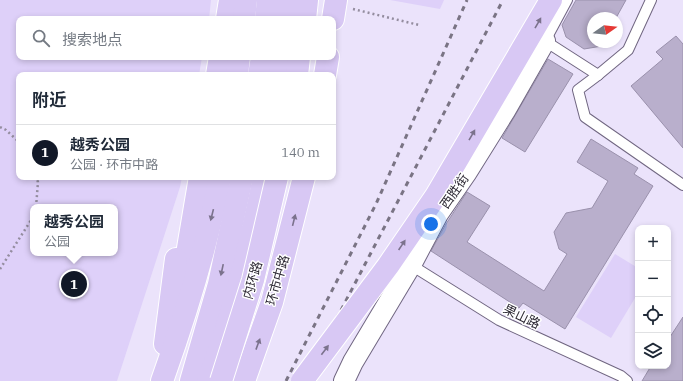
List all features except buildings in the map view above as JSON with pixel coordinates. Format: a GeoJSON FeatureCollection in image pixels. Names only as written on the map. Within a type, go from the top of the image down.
{"type":"FeatureCollection","features":[{"type":"Feature","properties":{"kind":"highway"},"geometry":{"type":"LineString","coordinates":[[212,16],[215,0]]}},
{"type":"Feature","properties":{"kind":"highway"},"geometry":{"type":"LineString","coordinates":[[227,16],[230,0]]}},
{"type":"Feature","properties":{"kind":"highway"},"geometry":{"type":"LineString","coordinates":[[244,16],[246,0]]}},
{"type":"Feature","properties":{"kind":"highway"},"geometry":{"type":"LineString","coordinates":[[266,16],[268,0]]}},
{"type":"Feature","properties":{"kind":"highway"},"geometry":{"type":"LineString","coordinates":[[287,16],[289,0]]}},
{"type":"Feature","properties":{"kind":"highway"},"geometry":{"type":"LineString","coordinates":[[305,16],[307,0]]}},
{"type":"Feature","properties":{"kind":"highway"},"geometry":{"type":"LineString","coordinates":[[302,381],[388,266],[436,196],[551,0]]}},
{"type":"Feature","properties":{"kind":"highway"},"geometry":{"type":"LineString","coordinates":[[217,68],[233,60]]}},
{"type":"Feature","properties":{"kind":"highway"},"geometry":{"type":"LineString","coordinates":[[260,72],[262,60]]}},
{"type":"Feature","properties":{"kind":"highway"},"geometry":{"type":"LineString","coordinates":[[280,72],[282,60]]}},
{"type":"Feature","properties":{"kind":"highway"},"geometry":{"type":"LineString","coordinates":[[298,72],[300,60]]}},
{"type":"Feature","properties":{"kind":"highway"},"geometry":{"type":"LineString","coordinates":[[326,72],[328,60]]}},
{"type":"Feature","properties":{"kind":"highway"},"geometry":{"type":"LineString","coordinates":[[161,381],[188,180]]}},
{"type":"Feature","properties":{"kind":"highway"},"geometry":{"type":"LineString","coordinates":[[161,381],[173,332],[199,180]]}},
{"type":"Feature","properties":{"kind":"highway"},"geometry":{"type":"LineString","coordinates":[[161,381],[192,291],[219,180]]}},
{"type":"Feature","properties":{"kind":"highway"},"geometry":{"type":"LineString","coordinates":[[191,381],[219,284],[241,180]]}},
{"type":"Feature","properties":{"kind":"highway"},"geometry":{"type":"LineString","coordinates":[[208,381],[238,290],[263,180]]}},
{"type":"Feature","properties":{"kind":"highway","name":"内环路"},"geometry":{"type":"LineString","coordinates":[[221,381],[253,280],[277,180]]}},
{"type":"Feature","properties":{"kind":"highway","name":"环市中路"},"geometry":{"type":"LineString","coordinates":[[244,381],[272,302],[303,180]]}},
{"type":"Feature","properties":{"kind":"street","name":"西胜街"},"geometry":{"type":"LineString","coordinates":[[345,381],[353,362],[411,265],[438,214],[467,172],[505,111],[545,41]]}},
{"type":"Feature","properties":{"kind":"lane"},"geometry":{"type":"LineString","coordinates":[[567,0],[545,41],[598,75]]}},
{"type":"Feature","properties":{"kind":"lane"},"geometry":{"type":"LineString","coordinates":[[651,0],[628,50],[578,90],[585,117],[683,185]]}},
{"type":"Feature","properties":{"kind":"lane","name":"果山路"},"geometry":{"type":"LineString","coordinates":[[411,265],[499,320],[621,376],[627,381]]}},
{"type":"Feature","properties":{"kind":"path"},"geometry":{"type":"LineString","coordinates":[[335,8],[419,25]]}},
{"type":"Feature","properties":{"kind":"path"},"geometry":{"type":"LineString","coordinates":[[0,127],[6,130],[16,139]]}},
{"type":"Feature","properties":{"kind":"path"},"geometry":{"type":"LineString","coordinates":[[36,204],[37,180]]}},
{"type":"Feature","properties":{"kind":"path"},"geometry":{"type":"LineString","coordinates":[[0,270],[30,222]]}},
{"type":"Feature","properties":{"kind":"shaded area"},"geometry":{"type":"Polygon","coordinates":[[[0,0],[211,0],[209,16],[16,16],[16,60],[202,60],[200,72],[16,72],[16,180],[181,180],[117,381],[0,381],[0,0]]]}},
{"type":"Feature","properties":{"kind":"shaded area"},"geometry":{"type":"Polygon","coordinates":[[[390,0],[444,0],[440,9],[390,0]]]}},
{"type":"Feature","properties":{"kind":"shaded area"},"geometry":{"type":"Polygon","coordinates":[[[615,254],[635,266],[635,298],[611,338],[576,317],[615,254]]]}},
{"type":"Feature","properties":{"kind":"railway"},"geometry":{"type":"LineString","coordinates":[[286,381],[376,204],[467,0]]}},
{"type":"Feature","properties":{"kind":"railway"},"geometry":{"type":"LineString","coordinates":[[304,381],[503,0]]}},
{"type":"Feature","properties":{"kind":"place","name":"越秀公园"},"geometry":{"type":"Point","coordinates":[74,284]}}]}
